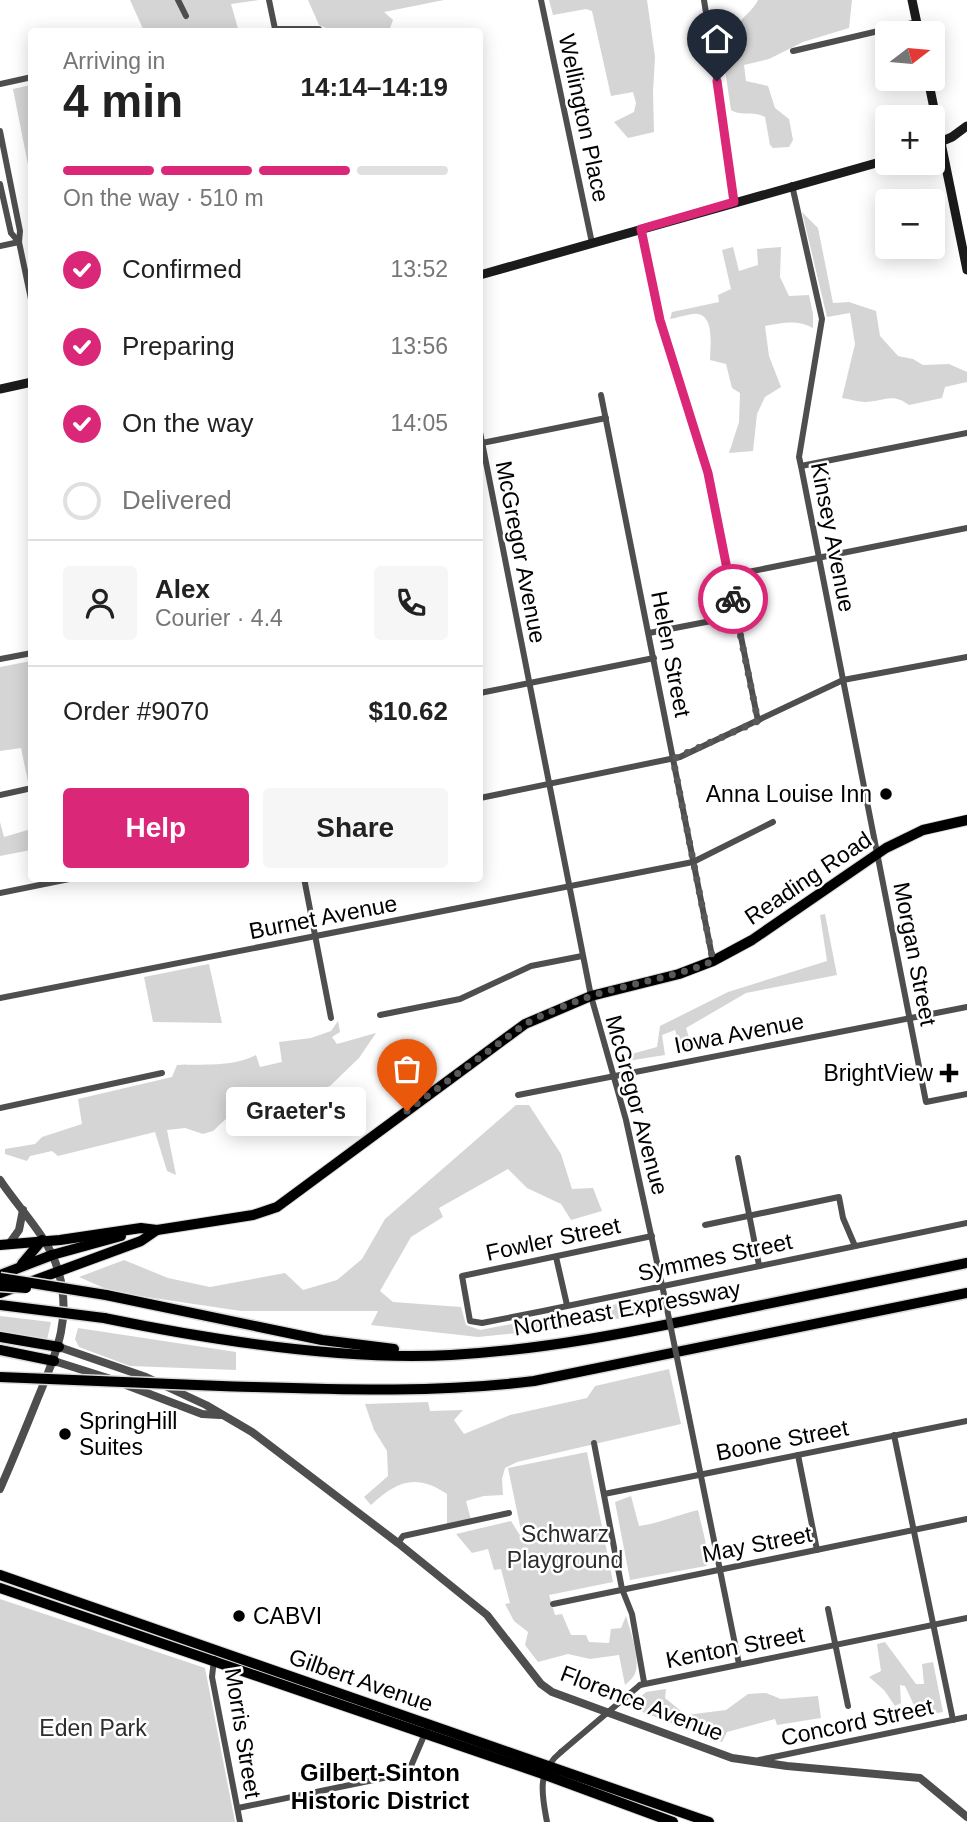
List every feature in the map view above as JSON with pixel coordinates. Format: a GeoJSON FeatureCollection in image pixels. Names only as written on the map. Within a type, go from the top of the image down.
{"type":"FeatureCollection","features":[{"type":"Feature","properties":{"kind":"highway"},"geometry":{"type":"LineString","coordinates":[[16,1269],[30,1258],[42,1240]]}},
{"type":"Feature","properties":{"kind":"highway"},"geometry":{"type":"LineString","coordinates":[[0,1276],[51,1255]]}},
{"type":"Feature","properties":{"kind":"highway","name":"Northeast Expressway"},"geometry":{"type":"LineString","coordinates":[[0,1305],[104,1318],[194,1335],[270,1345],[392,1355],[449,1355],[517,1350],[594,1339],[967,1263]]}},
{"type":"Feature","properties":{"kind":"highway"},"geometry":{"type":"LineString","coordinates":[[0,1276],[322,1340],[449,1355]]}},
{"type":"Feature","properties":{"kind":"highway"},"geometry":{"type":"LineString","coordinates":[[0,1286],[106,1295]]}},
{"type":"Feature","properties":{"kind":"highway"},"geometry":{"type":"LineString","coordinates":[[0,1377],[221,1385],[475,1388],[534,1381],[967,1293]]}},
{"type":"Feature","properties":{"kind":"highway"},"geometry":{"type":"LineString","coordinates":[[0,1337],[59,1347]]}},
{"type":"Feature","properties":{"kind":"highway"},"geometry":{"type":"LineString","coordinates":[[0,1350],[54,1361]]}},
{"type":"Feature","properties":{"kind":"main road"},"geometry":{"type":"LineString","coordinates":[[912,0],[917,21]]}},
{"type":"Feature","properties":{"kind":"main road"},"geometry":{"type":"LineString","coordinates":[[945,139],[967,126]]}},
{"type":"Feature","properties":{"kind":"main road"},"geometry":{"type":"LineString","coordinates":[[483,274],[875,163]]}},
{"type":"Feature","properties":{"kind":"main road"},"geometry":{"type":"LineString","coordinates":[[944,175],[967,270]]}},
{"type":"Feature","properties":{"kind":"main road"},"geometry":{"type":"LineString","coordinates":[[0,389],[28,383]]}},
{"type":"Feature","properties":{"kind":"main road","name":"Reading Road"},"geometry":{"type":"LineString","coordinates":[[5,1244],[60,1240],[130,1229],[158,1230],[253,1216],[277,1207],[525,1024],[591,996],[679,974],[713,961],[752,940],[906,837],[923,830],[967,820]]}},
{"type":"Feature","properties":{"kind":"main road"},"geometry":{"type":"LineString","coordinates":[[51,1255],[121,1237],[130,1229]]}},
{"type":"Feature","properties":{"kind":"main road","name":"Reading Road"},"geometry":{"type":"LineString","coordinates":[[0,1293],[141,1241],[158,1230]]}},
{"type":"Feature","properties":{"kind":"main road","name":"Gilbert Avenue"},"geometry":{"type":"LineString","coordinates":[[0,1575],[429,1723],[673,1822]]}},
{"type":"Feature","properties":{"kind":"main road","name":"Gilbert Avenue"},"geometry":{"type":"LineString","coordinates":[[0,1588],[425,1735],[709,1822]]}},
{"type":"Feature","properties":{"kind":"street"},"geometry":{"type":"LineString","coordinates":[[178,0],[186,16]]}},
{"type":"Feature","properties":{"kind":"street"},"geometry":{"type":"LineString","coordinates":[[269,0],[275,28]]}},
{"type":"Feature","properties":{"kind":"street","name":"Wellington Place"},"geometry":{"type":"LineString","coordinates":[[541,0],[592,243]]}},
{"type":"Feature","properties":{"kind":"street"},"geometry":{"type":"LineString","coordinates":[[704,0],[734,202]]}},
{"type":"Feature","properties":{"kind":"street"},"geometry":{"type":"LineString","coordinates":[[793,51],[875,32]]}},
{"type":"Feature","properties":{"kind":"street"},"geometry":{"type":"LineString","coordinates":[[0,84],[28,78]]}},
{"type":"Feature","properties":{"kind":"street"},"geometry":{"type":"LineString","coordinates":[[0,131],[28,285]]}},
{"type":"Feature","properties":{"kind":"street"},"geometry":{"type":"LineString","coordinates":[[0,184],[10,233],[19,242]]}},
{"type":"Feature","properties":{"kind":"street","name":"Kinsey Avenue"},"geometry":{"type":"LineString","coordinates":[[792,185],[822,319],[799,457],[800,466],[878,854]]}},
{"type":"Feature","properties":{"kind":"street"},"geometry":{"type":"LineString","coordinates":[[641,229],[660,320],[708,473],[758,721]]}},
{"type":"Feature","properties":{"kind":"street"},"geometry":{"type":"LineString","coordinates":[[0,246],[19,242]]}},
{"type":"Feature","properties":{"kind":"street","name":"Helen Street"},"geometry":{"type":"LineString","coordinates":[[601,395],[713,961]]}},
{"type":"Feature","properties":{"kind":"street"},"geometry":{"type":"LineString","coordinates":[[483,443],[606,418]]}},
{"type":"Feature","properties":{"kind":"street"},"geometry":{"type":"LineString","coordinates":[[800,466],[967,433]]}},
{"type":"Feature","properties":{"kind":"street","name":"McGregor Avenue"},"geometry":{"type":"LineString","coordinates":[[483,448],[582,956],[628,1131],[652,1236],[739,1664]]}},
{"type":"Feature","properties":{"kind":"street"},"geometry":{"type":"LineString","coordinates":[[728,576],[967,528]]}},
{"type":"Feature","properties":{"kind":"street"},"geometry":{"type":"LineString","coordinates":[[649,633],[737,616]]}},
{"type":"Feature","properties":{"kind":"street"},"geometry":{"type":"LineString","coordinates":[[0,659],[28,654]]}},
{"type":"Feature","properties":{"kind":"street"},"geometry":{"type":"LineString","coordinates":[[483,797],[673,759],[843,681],[967,657]]}},
{"type":"Feature","properties":{"kind":"street"},"geometry":{"type":"LineString","coordinates":[[483,692],[654,658]]}},
{"type":"Feature","properties":{"kind":"street"},"geometry":{"type":"LineString","coordinates":[[0,795],[28,789]]}},
{"type":"Feature","properties":{"kind":"street","name":"Burnet Avenue"},"geometry":{"type":"LineString","coordinates":[[0,998],[693,862],[773,822]]}},
{"type":"Feature","properties":{"kind":"street","name":"Morgan Street"},"geometry":{"type":"LineString","coordinates":[[878,854],[926,1102],[967,1094]]}},
{"type":"Feature","properties":{"kind":"street"},"geometry":{"type":"LineString","coordinates":[[0,893],[54,882]]}},
{"type":"Feature","properties":{"kind":"street"},"geometry":{"type":"LineString","coordinates":[[305,882],[331,1018]]}},
{"type":"Feature","properties":{"kind":"street"},"geometry":{"type":"LineString","coordinates":[[380,1015],[460,999],[531,966],[582,956]]}},
{"type":"Feature","properties":{"kind":"street","name":"Iowa Avenue"},"geometry":{"type":"LineString","coordinates":[[518,1095],[967,1007]]}},
{"type":"Feature","properties":{"kind":"street"},"geometry":{"type":"LineString","coordinates":[[0,1108],[162,1073]]}},
{"type":"Feature","properties":{"kind":"street"},"geometry":{"type":"LineString","coordinates":[[738,1158],[759,1265]]}},
{"type":"Feature","properties":{"kind":"street"},"geometry":{"type":"LineString","coordinates":[[0,1180],[23,1210],[51,1255],[58,1270],[63,1312],[59,1347],[0,1489]]}},
{"type":"Feature","properties":{"kind":"street"},"geometry":{"type":"LineString","coordinates":[[705,1225],[838,1197],[843,1218],[855,1246]]}},
{"type":"Feature","properties":{"kind":"street"},"geometry":{"type":"LineString","coordinates":[[5,1244],[19,1230],[23,1210]]}},
{"type":"Feature","properties":{"kind":"street","name":"Symmes Street"},"geometry":{"type":"LineString","coordinates":[[470,1321],[482,1322],[967,1223]]}},
{"type":"Feature","properties":{"kind":"street","name":"Fowler Street"},"geometry":{"type":"LineString","coordinates":[[470,1321],[462,1276],[652,1236]]}},
{"type":"Feature","properties":{"kind":"street"},"geometry":{"type":"LineString","coordinates":[[556,1256],[567,1305]]}},
{"type":"Feature","properties":{"kind":"street","name":"Florence Avenue"},"geometry":{"type":"LineString","coordinates":[[59,1347],[146,1377],[206,1405],[252,1432],[398,1543],[487,1615],[547,1689],[722,1755],[787,1766],[920,1778],[967,1817]]}},
{"type":"Feature","properties":{"kind":"street","name":"Florence Avenue"},"geometry":{"type":"LineString","coordinates":[[54,1361],[92,1371],[202,1414],[220,1415]]}},
{"type":"Feature","properties":{"kind":"street","name":"Boone Street"},"geometry":{"type":"LineString","coordinates":[[604,1494],[967,1421]]}},
{"type":"Feature","properties":{"kind":"street"},"geometry":{"type":"LineString","coordinates":[[894,1435],[953,1720]]}},
{"type":"Feature","properties":{"kind":"street"},"geometry":{"type":"LineString","coordinates":[[594,1443],[622,1589],[632,1614],[642,1683]]}},
{"type":"Feature","properties":{"kind":"street"},"geometry":{"type":"LineString","coordinates":[[798,1455],[817,1550]]}},
{"type":"Feature","properties":{"kind":"street"},"geometry":{"type":"LineString","coordinates":[[398,1543],[403,1536],[509,1513]]}},
{"type":"Feature","properties":{"kind":"street","name":"May Street"},"geometry":{"type":"LineString","coordinates":[[554,1604],[967,1519]]}},
{"type":"Feature","properties":{"kind":"street"},"geometry":{"type":"LineString","coordinates":[[828,1609],[848,1706]]}},
{"type":"Feature","properties":{"kind":"street","name":"Kenton Street"},"geometry":{"type":"LineString","coordinates":[[545,1770],[561,1752],[642,1683],[967,1618]]}},
{"type":"Feature","properties":{"kind":"street","name":"Morris Street"},"geometry":{"type":"LineString","coordinates":[[216,1650],[212,1677],[240,1822]]}},
{"type":"Feature","properties":{"kind":"street","name":"Concord Street"},"geometry":{"type":"LineString","coordinates":[[754,1761],[967,1717]]}},
{"type":"Feature","properties":{"kind":"street"},"geometry":{"type":"LineString","coordinates":[[238,1808],[402,1774],[411,1766],[429,1723]]}},
{"type":"Feature","properties":{"kind":"street"},"geometry":{"type":"LineString","coordinates":[[545,1770],[541,1785],[547,1822]]}},
{"type":"Feature","properties":{"kind":"green space"},"geometry":{"type":"Polygon","coordinates":[[[130,0],[259,0],[231,4],[238,28],[143,28],[130,0]]]}},
{"type":"Feature","properties":{"kind":"green space"},"geometry":{"type":"Polygon","coordinates":[[[308,0],[444,0],[384,12],[393,20],[390,28],[326,28],[319,25],[308,0]]]}},
{"type":"Feature","properties":{"kind":"green space"},"geometry":{"type":"Polygon","coordinates":[[[549,0],[647,0],[655,57],[654,132],[628,138],[614,122],[634,112],[636,103],[633,92],[611,96],[592,11],[586,9],[553,15],[549,0]]]}},
{"type":"Feature","properties":{"kind":"green space"},"geometry":{"type":"Polygon","coordinates":[[[758,0],[852,0],[849,28],[803,42],[769,59],[744,65],[746,81],[768,86],[775,108],[789,119],[793,140],[789,147],[773,148],[770,145],[765,117],[731,110],[722,50],[743,46],[738,26],[758,0]]]}},
{"type":"Feature","properties":{"kind":"green space"},"geometry":{"type":"Polygon","coordinates":[[[28,86],[28,165],[13,89],[28,86]]]}},
{"type":"Feature","properties":{"kind":"green space"},"geometry":{"type":"Polygon","coordinates":[[[802,212],[818,228],[833,303],[849,302],[876,311],[880,336],[898,356],[913,359],[923,365],[949,364],[967,372],[967,382],[945,387],[942,398],[909,405],[892,398],[865,402],[842,398],[855,344],[850,313],[827,317],[802,212]]]}},
{"type":"Feature","properties":{"kind":"green space"},"geometry":{"type":"Polygon","coordinates":[[[733,247],[739,271],[758,265],[757,249],[781,247],[780,277],[789,296],[809,295],[813,328],[795,323],[765,326],[769,356],[781,387],[765,397],[757,414],[753,451],[729,453],[739,422],[740,393],[732,388],[726,364],[710,360],[709,327],[703,316],[695,314],[670,319],[672,312],[719,302],[718,295],[731,289],[722,250],[733,247]]]}},
{"type":"Feature","properties":{"kind":"green space"},"geometry":{"type":"Polygon","coordinates":[[[28,662],[28,782],[21,748],[0,751],[0,667],[28,662]]]}},
{"type":"Feature","properties":{"kind":"green space"},"geometry":{"type":"Polygon","coordinates":[[[0,822],[4,837],[28,830],[28,851],[0,856],[0,822]]]}},
{"type":"Feature","properties":{"kind":"green space"},"geometry":{"type":"Polygon","coordinates":[[[825,914],[837,975],[746,993],[686,1028],[693,1051],[682,1053],[675,1030],[662,1035],[665,1055],[627,1061],[617,1058],[657,1047],[660,1026],[728,992],[827,961],[820,915],[825,914]]]}},
{"type":"Feature","properties":{"kind":"green space"},"geometry":{"type":"Polygon","coordinates":[[[209,964],[222,1023],[153,1022],[144,977],[209,964]]]}},
{"type":"Feature","properties":{"kind":"green space"},"geometry":{"type":"Polygon","coordinates":[[[338,1021],[340,1032],[332,1037],[337,1044],[376,1033],[359,1058],[330,1086],[305,1094],[263,1119],[229,1116],[213,1131],[203,1134],[185,1128],[167,1130],[176,1175],[167,1171],[155,1132],[58,1156],[52,1151],[30,1156],[27,1161],[5,1154],[5,1149],[35,1144],[42,1137],[82,1124],[78,1099],[172,1077],[177,1065],[228,1063],[256,1055],[260,1067],[282,1062],[279,1042],[311,1038],[331,1031],[338,1021]]]}},
{"type":"Feature","properties":{"kind":"green space"},"geometry":{"type":"Polygon","coordinates":[[[516,1105],[529,1105],[561,1154],[572,1189],[593,1188],[602,1211],[571,1220],[561,1204],[527,1188],[508,1169],[439,1208],[443,1217],[411,1237],[380,1291],[393,1302],[461,1307],[466,1325],[480,1330],[655,1297],[656,1312],[565,1328],[478,1337],[371,1325],[378,1311],[241,1311],[113,1292],[79,1277],[124,1260],[168,1278],[210,1287],[285,1273],[303,1290],[337,1280],[362,1259],[385,1219],[516,1105]]]}},
{"type":"Feature","properties":{"kind":"green space"},"geometry":{"type":"Polygon","coordinates":[[[0,1316],[51,1322],[47,1340],[0,1332],[0,1316]]]}},
{"type":"Feature","properties":{"kind":"green space"},"geometry":{"type":"Polygon","coordinates":[[[78,1328],[236,1352],[236,1370],[130,1366],[79,1347],[75,1339],[78,1328]]]}},
{"type":"Feature","properties":{"kind":"green space"},"geometry":{"type":"Polygon","coordinates":[[[669,1369],[681,1424],[517,1462],[505,1468],[502,1479],[503,1495],[466,1501],[471,1520],[447,1525],[447,1494],[426,1483],[398,1485],[371,1505],[364,1497],[388,1476],[387,1451],[374,1430],[365,1404],[428,1402],[430,1411],[463,1410],[454,1420],[464,1434],[510,1415],[587,1398],[595,1386],[669,1369]]]}},
{"type":"Feature","properties":{"kind":"green space","name":"Schwarz Playground"},"geometry":{"type":"Polygon","coordinates":[[[587,1452],[613,1582],[549,1595],[555,1615],[562,1614],[571,1635],[586,1635],[589,1642],[609,1643],[611,1629],[621,1628],[626,1616],[637,1664],[636,1672],[625,1685],[619,1655],[590,1659],[568,1654],[538,1662],[525,1645],[528,1632],[514,1621],[505,1604],[510,1603],[501,1569],[494,1570],[488,1549],[472,1553],[456,1534],[511,1521],[523,1540],[508,1468],[587,1452]]]}},
{"type":"Feature","properties":{"kind":"green space"},"geometry":{"type":"Polygon","coordinates":[[[631,1496],[639,1526],[698,1510],[710,1561],[706,1566],[630,1580],[615,1502],[631,1496]]]}},
{"type":"Feature","properties":{"kind":"green space","name":"Eden Park"},"geometry":{"type":"Polygon","coordinates":[[[0,1599],[205,1668],[235,1822],[0,1822],[0,1599]]]}},
{"type":"Feature","properties":{"kind":"green space"},"geometry":{"type":"Polygon","coordinates":[[[885,1642],[916,1684],[924,1684],[922,1664],[933,1662],[943,1712],[919,1716],[905,1686],[900,1685],[901,1703],[895,1706],[884,1690],[869,1677],[881,1671],[877,1644],[885,1642]]]}},
{"type":"Feature","properties":{"kind":"green space"},"geometry":{"type":"Polygon","coordinates":[[[666,1689],[665,1698],[686,1715],[726,1710],[748,1694],[766,1693],[781,1699],[818,1696],[821,1718],[777,1725],[775,1719],[727,1732],[722,1742],[629,1707],[646,1692],[666,1689]]]}},
{"type":"Feature","properties":{"kind":"way so far"},"geometry":{"type":"LineString","coordinates":[[407,1111],[525,1024],[540,1016],[591,996],[679,974],[713,961],[673,759],[758,721],[733,599]]}},
{"type":"Feature","properties":{"kind":"place","name":"Anna Louise Inn"},"geometry":{"type":"Point","coordinates":[886,794]}},
{"type":"Feature","properties":{"kind":"place","name":"BrightView"},"geometry":{"type":"Point","coordinates":[949,1073]}},
{"type":"Feature","properties":{"kind":"place","name":"Graeter's"},"geometry":{"type":"Point","coordinates":[407,1111]}},
{"type":"Feature","properties":{"kind":"place","name":"SpringHill Suites"},"geometry":{"type":"Point","coordinates":[65,1434]}},
{"type":"Feature","properties":{"kind":"place","name":"CABVI"},"geometry":{"type":"Point","coordinates":[239,1616]}},
{"type":"Feature","properties":{"kind":"district","name":"Gilbert-Sinton Historic District"},"geometry":{"type":"Point","coordinates":[380,1786]}},
{"type":"Feature","properties":{"kind":"route"},"geometry":{"type":"LineString","coordinates":[[717,81],[734,202],[641,229],[660,320],[708,473],[733,599]]}}]}
